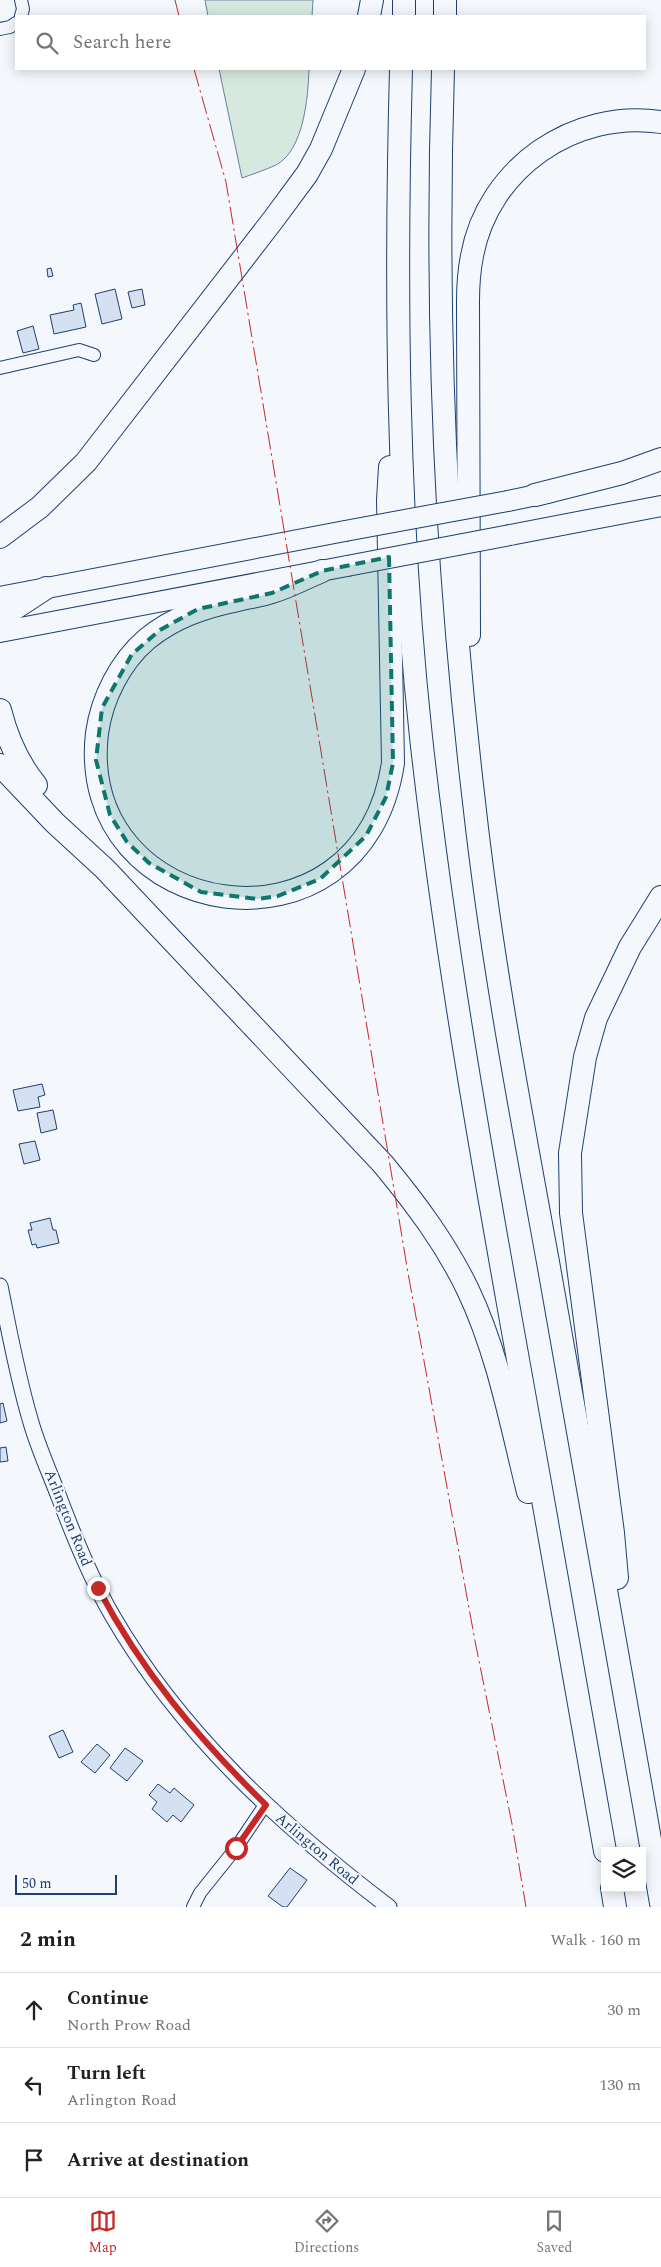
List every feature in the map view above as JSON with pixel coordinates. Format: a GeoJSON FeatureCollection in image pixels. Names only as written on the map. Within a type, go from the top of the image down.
{"type":"FeatureCollection","features":[{"type":"Feature","properties":{"kind":"highway"},"geometry":{"type":"LineString","coordinates":[[369,15],[372,0]]}},
{"type":"Feature","properties":{"kind":"highway"},"geometry":{"type":"LineString","coordinates":[[404,0],[404,15]]}},
{"type":"Feature","properties":{"kind":"highway"},"geometry":{"type":"LineString","coordinates":[[445,15],[446,0]]}},
{"type":"Feature","properties":{"kind":"highway"},"geometry":{"type":"LineString","coordinates":[[0,537],[40,507],[86,462],[279,213],[307,174],[321,149],[354,70]]}},
{"type":"Feature","properties":{"kind":"highway"},"geometry":{"type":"LineString","coordinates":[[401,70],[398,182],[398,331],[408,582],[421,732],[438,875],[470,1087],[604,1847]]}},
{"type":"Feature","properties":{"kind":"highway"},"geometry":{"type":"LineString","coordinates":[[443,70],[440,222],[442,407],[452,581],[466,731],[490,931],[661,1903]]}},
{"type":"Feature","properties":{"kind":"highway"},"geometry":{"type":"LineString","coordinates":[[466,731],[470,601],[468,301],[472,254],[477,235],[484,218],[507,181],[543,148],[572,133],[608,122],[634,120],[661,122]]}},
{"type":"Feature","properties":{"kind":"highway"},"geometry":{"type":"LineString","coordinates":[[322,571],[272,592],[207,607],[177,618],[146,640],[132,654],[110,689],[102,708],[96,744],[98,774],[104,801],[117,828],[137,853],[164,874],[187,887],[219,897],[238,899],[278,896],[301,888],[320,879],[352,854],[377,819],[386,797],[393,763],[388,500],[398,331]]}},
{"type":"Feature","properties":{"kind":"highway"},"geometry":{"type":"LineString","coordinates":[[0,597],[508,501],[622,473],[661,460]]}},
{"type":"Feature","properties":{"kind":"highway"},"geometry":{"type":"LineString","coordinates":[[535,495],[661,471]]}},
{"type":"Feature","properties":{"kind":"highway"},"geometry":{"type":"LineString","coordinates":[[0,632],[661,506]]}},
{"type":"Feature","properties":{"kind":"highway"},"geometry":{"type":"LineString","coordinates":[[0,618],[46,588]]}},
{"type":"Feature","properties":{"kind":"highway"},"geometry":{"type":"LineString","coordinates":[[0,710],[5,731],[20,764],[105,869]]}},
{"type":"Feature","properties":{"kind":"highway"},"geometry":{"type":"LineString","coordinates":[[0,765],[55,823],[105,869],[383,1164],[421,1210],[446,1250],[468,1291],[490,1346],[578,1698]]}},
{"type":"Feature","properties":{"kind":"highway"},"geometry":{"type":"LineString","coordinates":[[631,1726],[613,1533],[570,1214],[570,1153],[585,1057],[596,1018],[622,960],[661,897]]}},
{"type":"Feature","properties":{"kind":"highway"},"geometry":{"type":"LineString","coordinates":[[613,1892],[615,1907]]}},
{"type":"Feature","properties":{"kind":"street"},"geometry":{"type":"LineString","coordinates":[[21,0],[23,9],[21,15]]}},
{"type":"Feature","properties":{"kind":"street"},"geometry":{"type":"LineString","coordinates":[[0,29],[15,24]]}},
{"type":"Feature","properties":{"kind":"street"},"geometry":{"type":"LineString","coordinates":[[0,368],[79,350],[94,355]]}},
{"type":"Feature","properties":{"kind":"street","name":"Arlington Road"},"geometry":{"type":"LineString","coordinates":[[0,1286],[30,1420],[76,1540],[101,1594],[136,1652],[178,1711],[208,1747],[266,1805],[328,1860],[389,1907]]}},
{"type":"Feature","properties":{"kind":"street"},"geometry":{"type":"LineString","coordinates":[[193,1907],[200,1893],[236,1848],[266,1805]]}},
{"type":"Feature","properties":{"kind":"highlighted area"},"geometry":{"type":"Polygon","coordinates":[[[389,557],[393,763],[386,797],[366,836],[320,879],[278,896],[258,899],[201,892],[149,863],[127,842],[110,815],[96,760],[102,708],[132,654],[160,630],[198,609],[272,593],[322,571],[389,557]]]}},
{"type":"Feature","properties":{"kind":"shaded area"},"geometry":{"type":"Polygon","coordinates":[[[205,0],[313,0],[312,15],[208,15],[205,0]]]}},
{"type":"Feature","properties":{"kind":"shaded area"},"geometry":{"type":"Polygon","coordinates":[[[219,70],[309,70],[306,108],[293,148],[276,165],[242,178],[219,70]]]}},
{"type":"Feature","properties":{"kind":"building"},"geometry":{"type":"Polygon","coordinates":[[[51,268],[53,276],[48,277],[47,269],[51,268]]]}},
{"type":"Feature","properties":{"kind":"building"},"geometry":{"type":"Polygon","coordinates":[[[115,289],[122,319],[102,324],[95,294],[115,289]]]}},
{"type":"Feature","properties":{"kind":"building"},"geometry":{"type":"Polygon","coordinates":[[[142,289],[145,305],[132,308],[128,292],[142,289]]]}},
{"type":"Feature","properties":{"kind":"building"},"geometry":{"type":"Polygon","coordinates":[[[81,303],[86,327],[54,334],[50,315],[74,310],[73,305],[81,303]]]}},
{"type":"Feature","properties":{"kind":"building"},"geometry":{"type":"Polygon","coordinates":[[[33,326],[39,349],[23,353],[17,331],[33,326]]]}},
{"type":"Feature","properties":{"kind":"building"},"geometry":{"type":"Polygon","coordinates":[[[42,1084],[45,1095],[38,1097],[40,1107],[18,1111],[13,1090],[42,1084]]]}},
{"type":"Feature","properties":{"kind":"building"},"geometry":{"type":"Polygon","coordinates":[[[53,1110],[57,1129],[41,1133],[37,1113],[53,1110]]]}},
{"type":"Feature","properties":{"kind":"building"},"geometry":{"type":"Polygon","coordinates":[[[35,1141],[40,1160],[24,1164],[19,1144],[35,1141]]]}},
{"type":"Feature","properties":{"kind":"building"},"geometry":{"type":"Polygon","coordinates":[[[50,1218],[53,1230],[56,1230],[59,1243],[37,1248],[36,1244],[32,1245],[28,1230],[32,1230],[30,1223],[50,1218]]]}},
{"type":"Feature","properties":{"kind":"building"},"geometry":{"type":"Polygon","coordinates":[[[3,1403],[7,1421],[0,1423],[0,1404],[3,1403]]]}},
{"type":"Feature","properties":{"kind":"building"},"geometry":{"type":"Polygon","coordinates":[[[6,1447],[8,1461],[0,1462],[0,1448],[6,1447]]]}},
{"type":"Feature","properties":{"kind":"building"},"geometry":{"type":"Polygon","coordinates":[[[63,1730],[73,1752],[59,1758],[49,1736],[63,1730]]]}},
{"type":"Feature","properties":{"kind":"building"},"geometry":{"type":"Polygon","coordinates":[[[97,1744],[110,1755],[95,1773],[81,1762],[97,1744]]]}},
{"type":"Feature","properties":{"kind":"building"},"geometry":{"type":"Polygon","coordinates":[[[125,1748],[143,1761],[127,1781],[110,1768],[125,1748]]]}},
{"type":"Feature","properties":{"kind":"building"},"geometry":{"type":"Polygon","coordinates":[[[158,1784],[170,1793],[174,1788],[194,1805],[181,1822],[173,1815],[167,1822],[152,1809],[157,1802],[149,1795],[158,1784]]]}},
{"type":"Feature","properties":{"kind":"building"},"geometry":{"type":"Polygon","coordinates":[[[290,1868],[307,1880],[287,1907],[283,1907],[268,1896],[290,1868]]]}},
{"type":"Feature","properties":{"kind":"power"},"geometry":{"type":"LineString","coordinates":[[175,0],[179,15]]}},
{"type":"Feature","properties":{"kind":"power"},"geometry":{"type":"LineString","coordinates":[[194,70],[226,182],[408,1273],[526,1907]]}},
{"type":"Feature","properties":{"kind":"route"},"geometry":{"type":"LineString","coordinates":[[98,1588],[112,1615],[178,1711],[220,1760],[266,1805],[236,1848]]}}]}
